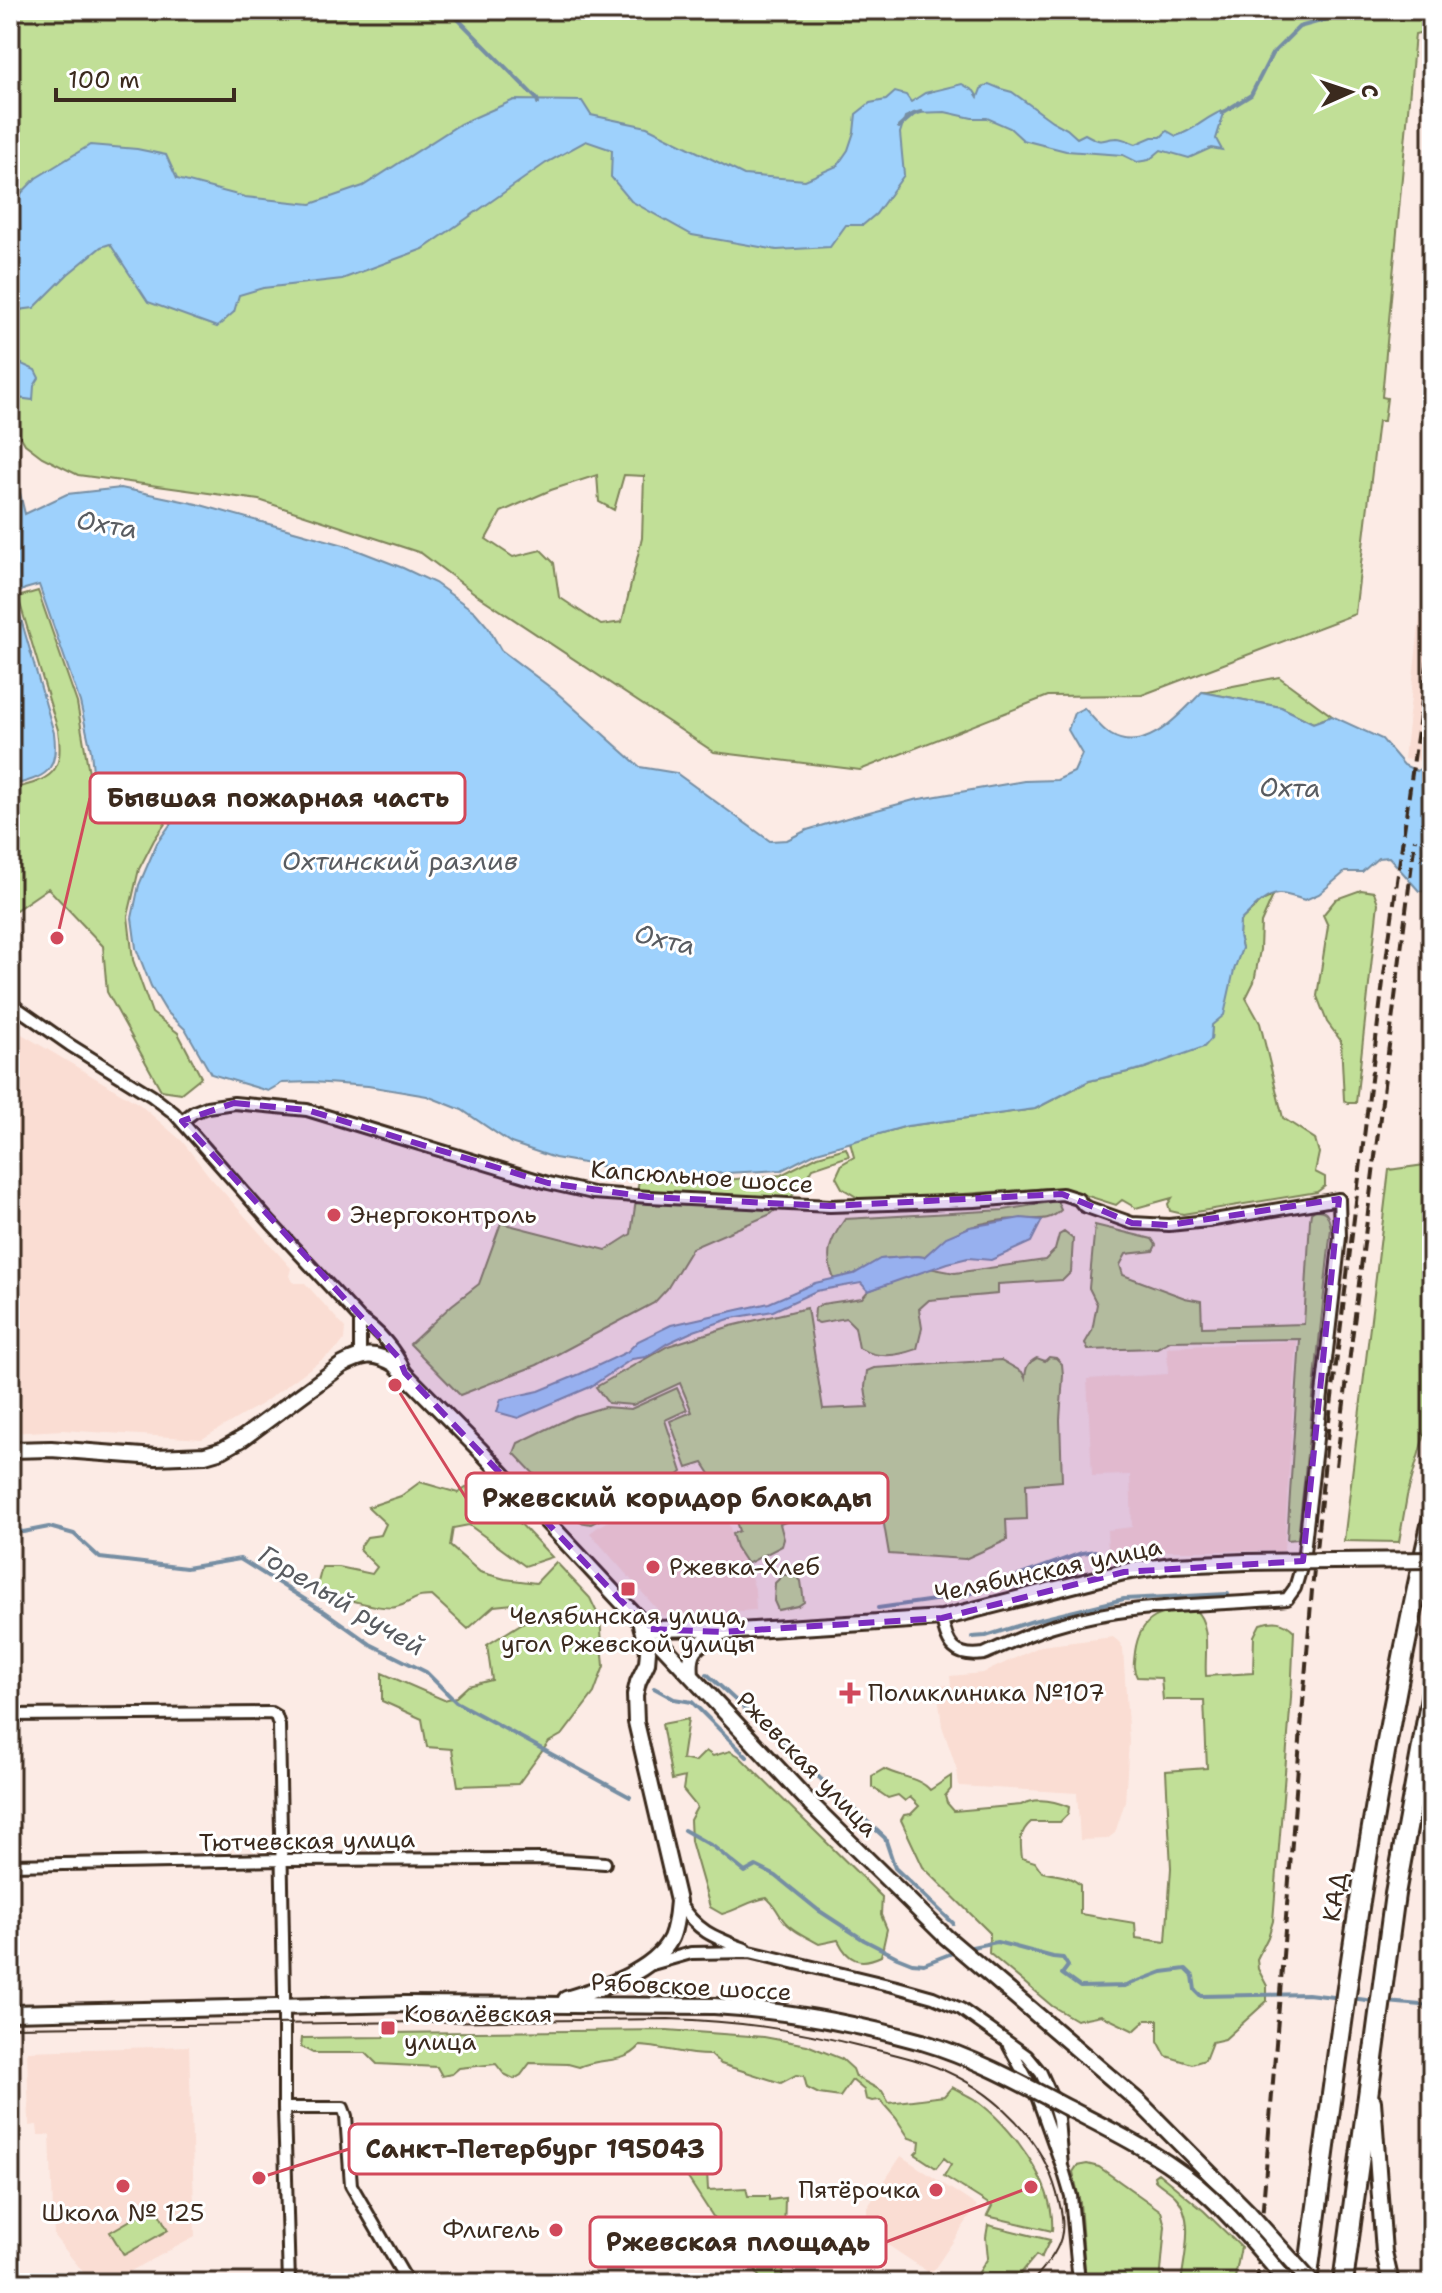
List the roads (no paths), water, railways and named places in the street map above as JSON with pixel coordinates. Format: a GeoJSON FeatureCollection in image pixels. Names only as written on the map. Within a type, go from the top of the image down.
{"type":"FeatureCollection","features":[{"type":"Feature","properties":{"kind":"highway","name":"КАД"},"geometry":{"type":"LineString","coordinates":[[1309,2283],[1349,1967],[1395,1690],[1432,1521]]}},
{"type":"Feature","properties":{"kind":"highway"},"geometry":{"type":"LineString","coordinates":[[1343,2283],[1405,1835],[1432,1692]]}},
{"type":"Feature","properties":{"kind":"main road"},"geometry":{"type":"LineString","coordinates":[[10,1450],[51,1449],[156,1457],[205,1455],[243,1438],[342,1365],[360,1356],[383,1357],[405,1373]]}},
{"type":"Feature","properties":{"kind":"main road","name":"Ржевская улица"},"geometry":{"type":"LineString","coordinates":[[405,1373],[810,1803],[946,1937],[1139,2102],[1249,2213],[1309,2283]]}},
{"type":"Feature","properties":{"kind":"main road","name":"Челябинская улица"},"geometry":{"type":"LineString","coordinates":[[644,1624],[711,1628],[722,1632],[942,1618],[1124,1572],[1172,1565],[1432,1560]]}},
{"type":"Feature","properties":{"kind":"main road"},"geometry":{"type":"LineString","coordinates":[[542,2004],[615,1982],[650,1964],[672,1936],[678,1901],[636,1722],[635,1695],[647,1663],[648,1651],[644,1624]]}},
{"type":"Feature","properties":{"kind":"main road"},"geometry":{"type":"LineString","coordinates":[[691,1674],[693,1651],[700,1642],[722,1632]]}},
{"type":"Feature","properties":{"kind":"main road","name":"Рябовское шоссе"},"geometry":{"type":"LineString","coordinates":[[10,2013],[542,2004],[714,2006],[809,2015],[953,2051],[1126,2138],[1174,2168],[1210,2197],[1288,2283]]}},
{"type":"Feature","properties":{"kind":"main road"},"geometry":{"type":"LineString","coordinates":[[1371,2074],[1384,2252],[1391,2283]]}},
{"type":"Feature","properties":{"kind":"street"},"geometry":{"type":"LineString","coordinates":[[10,1003],[152,1096],[182,1121]]}},
{"type":"Feature","properties":{"kind":"street","name":"Капсюльное шоссе"},"geometry":{"type":"LineString","coordinates":[[182,1121],[207,1107],[234,1103],[307,1110],[548,1183],[593,1193],[649,1197],[739,1203],[858,1205],[1062,1194],[1078,1199],[1084,1206],[1132,1223],[1169,1225],[1339,1199],[1340,1237],[1303,1561],[1295,1588],[1287,1599],[1125,1611],[1055,1625],[984,1654],[972,1655],[954,1649],[944,1632],[942,1618]]}},
{"type":"Feature","properties":{"kind":"street","name":"Ржевская улица"},"geometry":{"type":"LineString","coordinates":[[182,1121],[360,1319],[369,1324],[399,1358],[405,1373]]}},
{"type":"Feature","properties":{"kind":"street"},"geometry":{"type":"LineString","coordinates":[[360,1319],[360,1356]]}},
{"type":"Feature","properties":{"kind":"street"},"geometry":{"type":"LineString","coordinates":[[10,1715],[271,1713],[276,1716],[279,1725],[289,2283]]}},
{"type":"Feature","properties":{"kind":"street","name":"Тютчевская улица"},"geometry":{"type":"LineString","coordinates":[[10,1865],[542,1859],[605,1863]]}},
{"type":"Feature","properties":{"kind":"street"},"geometry":{"type":"LineString","coordinates":[[678,1901],[697,1927],[709,1936],[750,1952],[933,1997],[961,2009],[1006,2042],[1038,2099],[1062,2166],[1071,2196],[1079,2283]]}},
{"type":"Feature","properties":{"kind":"street"},"geometry":{"type":"LineString","coordinates":[[650,1964],[691,1953],[750,1952]]}},
{"type":"Feature","properties":{"kind":"street"},"geometry":{"type":"LineString","coordinates":[[284,2108],[343,2108],[351,2185],[408,2283]]}},
{"type":"Feature","properties":{"kind":"water"},"geometry":{"type":"Polygon","coordinates":[[[962,84],[978,97],[981,89],[989,84],[1012,92],[1077,138],[1085,134],[1099,140],[1119,138],[1136,144],[1152,137],[1161,137],[1167,131],[1176,136],[1225,110],[1216,139],[1222,150],[1211,148],[1189,158],[1161,150],[1149,160],[1137,162],[1123,155],[1066,151],[1023,140],[1010,128],[987,118],[945,112],[914,113],[905,117],[900,133],[904,175],[876,214],[863,225],[846,225],[830,247],[777,250],[692,235],[631,201],[611,177],[612,150],[586,141],[546,163],[423,249],[342,279],[263,288],[239,295],[234,312],[217,327],[148,302],[110,244],[101,247],[68,274],[34,308],[10,311],[10,205],[36,178],[90,145],[166,155],[177,179],[245,197],[311,204],[363,186],[460,124],[514,100],[582,101],[591,115],[647,127],[744,175],[805,180],[837,166],[848,150],[856,114],[870,103],[886,100],[895,92],[906,95],[911,102],[925,93],[962,84]]]}},
{"type":"Feature","properties":{"kind":"water"},"geometry":{"type":"Polygon","coordinates":[[[10,353],[15,361],[35,370],[39,378],[34,386],[33,400],[10,397],[10,353]]]}},
{"type":"Feature","properties":{"kind":"water","name":"Охтинский разлив"},"geometry":{"type":"Polygon","coordinates":[[[10,475],[20,493],[25,514],[67,494],[121,488],[197,504],[344,545],[435,583],[475,612],[501,650],[555,691],[640,767],[676,773],[770,841],[787,840],[807,830],[914,800],[1024,781],[1057,780],[1074,772],[1082,754],[1068,730],[1074,713],[1084,708],[1107,732],[1124,740],[1137,740],[1162,729],[1202,692],[1281,707],[1313,723],[1332,716],[1382,739],[1404,765],[1417,771],[1432,760],[1432,898],[1428,892],[1419,891],[1389,857],[1378,858],[1362,872],[1345,872],[1319,894],[1305,900],[1284,894],[1268,897],[1240,921],[1242,948],[1224,1015],[1212,1025],[1211,1039],[1204,1047],[1145,1068],[1089,1081],[1035,1109],[907,1126],[817,1152],[782,1170],[688,1175],[640,1172],[555,1158],[511,1143],[462,1110],[427,1096],[368,1086],[312,1082],[282,1083],[268,1091],[211,1074],[186,1030],[166,1011],[151,986],[136,948],[132,918],[139,885],[157,843],[177,815],[183,790],[175,778],[104,784],[93,771],[80,702],[39,585],[14,595],[54,733],[54,757],[52,765],[41,776],[10,786],[10,475]]]}},
{"type":"Feature","properties":{"kind":"water"},"geometry":{"type":"Polygon","coordinates":[[[1021,1218],[1042,1220],[1031,1242],[991,1260],[968,1258],[948,1263],[868,1291],[861,1283],[816,1291],[773,1311],[732,1318],[694,1331],[646,1357],[632,1359],[590,1387],[518,1418],[497,1412],[501,1399],[539,1391],[580,1374],[627,1352],[638,1341],[671,1325],[769,1303],[815,1283],[854,1274],[880,1259],[924,1257],[946,1237],[970,1227],[1021,1218]]]}},
{"type":"Feature","properties":{"kind":"waterway"},"geometry":{"type":"LineString","coordinates":[[449,10],[538,103]]}},
{"type":"Feature","properties":{"kind":"waterway"},"geometry":{"type":"LineString","coordinates":[[1222,113],[1251,95],[1272,54],[1299,27],[1346,14],[1376,10]]}},
{"type":"Feature","properties":{"kind":"waterway"},"geometry":{"type":"LineString","coordinates":[[899,127],[921,112]]}},
{"type":"Feature","properties":{"kind":"waterway","name":"Горелый ручей"},"geometry":{"type":"LineString","coordinates":[[10,1528],[23,1532],[49,1527],[74,1534],[100,1558],[186,1568],[240,1559],[370,1644],[426,1672],[456,1702],[630,1797]]}},
{"type":"Feature","properties":{"kind":"waterway"},"geometry":{"type":"LineString","coordinates":[[878,1608],[963,1596],[1095,1551]]}},
{"type":"Feature","properties":{"kind":"waterway"},"geometry":{"type":"LineString","coordinates":[[972,1637],[986,1636],[1124,1599],[1228,1594]]}},
{"type":"Feature","properties":{"kind":"waterway"},"geometry":{"type":"LineString","coordinates":[[707,1674],[885,1838],[895,1868],[953,1923]]}},
{"type":"Feature","properties":{"kind":"waterway"},"geometry":{"type":"LineString","coordinates":[[654,1688],[674,1699],[692,1702],[747,1757]]}},
{"type":"Feature","properties":{"kind":"waterway","name":"Горелый ручей"},"geometry":{"type":"LineString","coordinates":[[684,1830],[714,1847],[745,1872],[756,1866],[776,1876],[818,1910],[897,1957],[924,1964],[955,1952]]}},
{"type":"Feature","properties":{"kind":"waterway","name":"Горелый ручей"},"geometry":{"type":"LineString","coordinates":[[967,1948],[997,1942],[1063,1958],[1068,1966],[1062,1974],[1080,1987],[1125,1986],[1162,1972],[1186,1969],[1193,1976],[1195,1990],[1201,1996],[1308,1994],[1342,1998]]}},
{"type":"Feature","properties":{"kind":"waterway","name":"Горелый ручей"},"geometry":{"type":"LineString","coordinates":[[1351,1998],[1374,2001]]}},
{"type":"Feature","properties":{"kind":"waterway","name":"Горелый ручей"},"geometry":{"type":"LineString","coordinates":[[1387,2002],[1432,2006]]}},
{"type":"Feature","properties":{"kind":"tram line"},"geometry":{"type":"LineString","coordinates":[[10,2027],[668,2019],[765,2027],[893,2054],[925,2063],[967,2082],[1004,2109],[1034,2144],[1054,2184],[1062,2227],[1061,2238],[1051,2259],[1031,2283]]}},
{"type":"Feature","properties":{"kind":"railway"},"geometry":{"type":"LineString","coordinates":[[1257,2283],[1312,1590],[1328,1430],[1383,982],[1432,629]]}},
{"type":"Feature","properties":{"kind":"railway"},"geometry":{"type":"LineString","coordinates":[[1336,1466],[1415,839]]}},
{"type":"Feature","properties":{"kind":"place","name":"Бывшая пожарная часть"},"geometry":{"type":"Point","coordinates":[57,938]}},
{"type":"Feature","properties":{"kind":"place","name":"Энергоконтроль"},"geometry":{"type":"Point","coordinates":[334,1215]}},
{"type":"Feature","properties":{"kind":"place","name":"Ржевский коридор блокады"},"geometry":{"type":"Point","coordinates":[395,1385]}},
{"type":"Feature","properties":{"kind":"place","name":"Ржевка-Хлеб"},"geometry":{"type":"Point","coordinates":[653,1567]}},
{"type":"Feature","properties":{"kind":"place","name":"Челябинская улица, угол Ржевской улицы"},"geometry":{"type":"Point","coordinates":[628,1589]}},
{"type":"Feature","properties":{"kind":"place","name":"Поликлиника №107"},"geometry":{"type":"Point","coordinates":[850,1693]}},
{"type":"Feature","properties":{"kind":"place","name":"Ковалёвская улица"},"geometry":{"type":"Point","coordinates":[388,2028]}},
{"type":"Feature","properties":{"kind":"place","name":"Санкт-Петербург 195043"},"geometry":{"type":"Point","coordinates":[259,2178]}},
{"type":"Feature","properties":{"kind":"place","name":"Школа № 125"},"geometry":{"type":"Point","coordinates":[123,2186]}},
{"type":"Feature","properties":{"kind":"place","name":"Ржевская площадь"},"geometry":{"type":"Point","coordinates":[1031,2187]}},
{"type":"Feature","properties":{"kind":"place","name":"Пятёрочка"},"geometry":{"type":"Point","coordinates":[936,2190]}},
{"type":"Feature","properties":{"kind":"place","name":"Флигель"},"geometry":{"type":"Point","coordinates":[556,2230]}},
{"type":"Feature","properties":{"kind":"water label","name":"Охта"},"geometry":{"type":"Point","coordinates":[107,524]}},
{"type":"Feature","properties":{"kind":"water label","name":"Охта"},"geometry":{"type":"Point","coordinates":[1290,787]}},
{"type":"Feature","properties":{"kind":"water label","name":"Охта"},"geometry":{"type":"Point","coordinates":[665,939]}}]}
